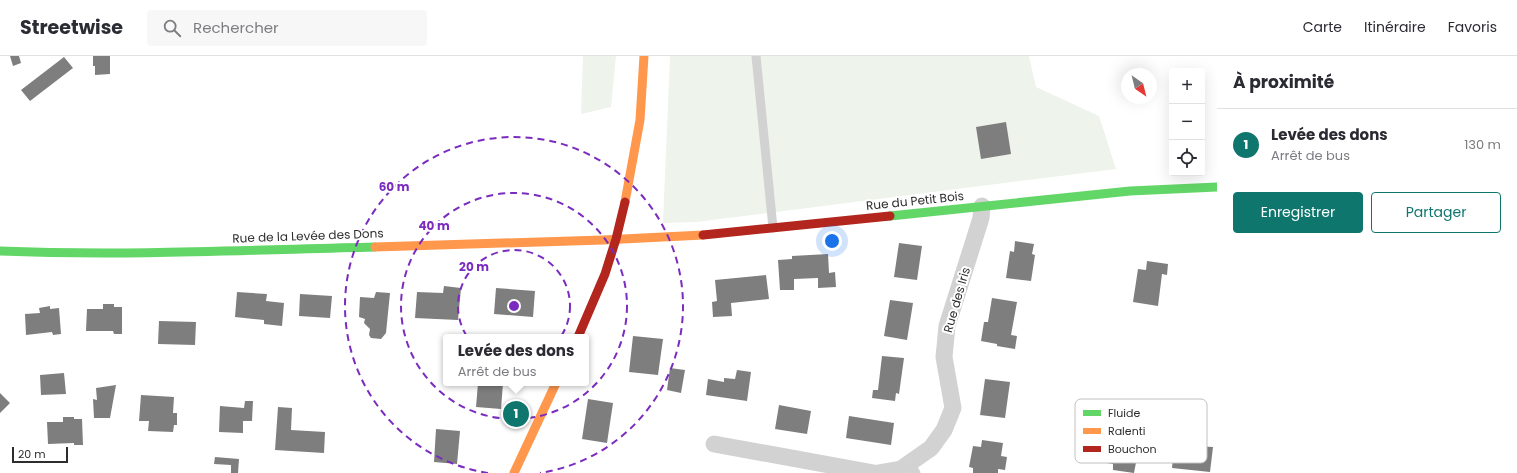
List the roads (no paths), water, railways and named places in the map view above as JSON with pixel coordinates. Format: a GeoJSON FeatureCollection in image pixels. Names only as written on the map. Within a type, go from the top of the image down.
{"type":"FeatureCollection","features":[{"type":"Feature","properties":{"kind":"street"},"geometry":{"type":"LineString","coordinates":[[579,334],[606,274],[629,184],[640,120],[644,56]]}},
{"type":"Feature","properties":{"kind":"street","name":"Rue du Petit Bois"},"geometry":{"type":"LineString","coordinates":[[616,239],[699,235],[1130,191],[1217,187]]}},
{"type":"Feature","properties":{"kind":"street","name":"Rue des Iris"},"geometry":{"type":"LineString","coordinates":[[878,473],[913,468],[932,448],[944,430],[953,408],[944,357],[948,326],[981,218],[982,206]]}},
{"type":"Feature","properties":{"kind":"street","name":"Rue de la Levée des Dons"},"geometry":{"type":"LineString","coordinates":[[0,251],[47,253],[218,250],[616,239]]}},
{"type":"Feature","properties":{"kind":"street"},"geometry":{"type":"LineString","coordinates":[[514,473],[555,386]]}},
{"type":"Feature","properties":{"kind":"street"},"geometry":{"type":"LineString","coordinates":[[714,444],[874,473]]}},
{"type":"Feature","properties":{"kind":"lane"},"geometry":{"type":"LineString","coordinates":[[756,56],[773,228]]}},
{"type":"Feature","properties":{"kind":"place","name":"Levée des dons"},"geometry":{"type":"Point","coordinates":[516,414]}}]}
